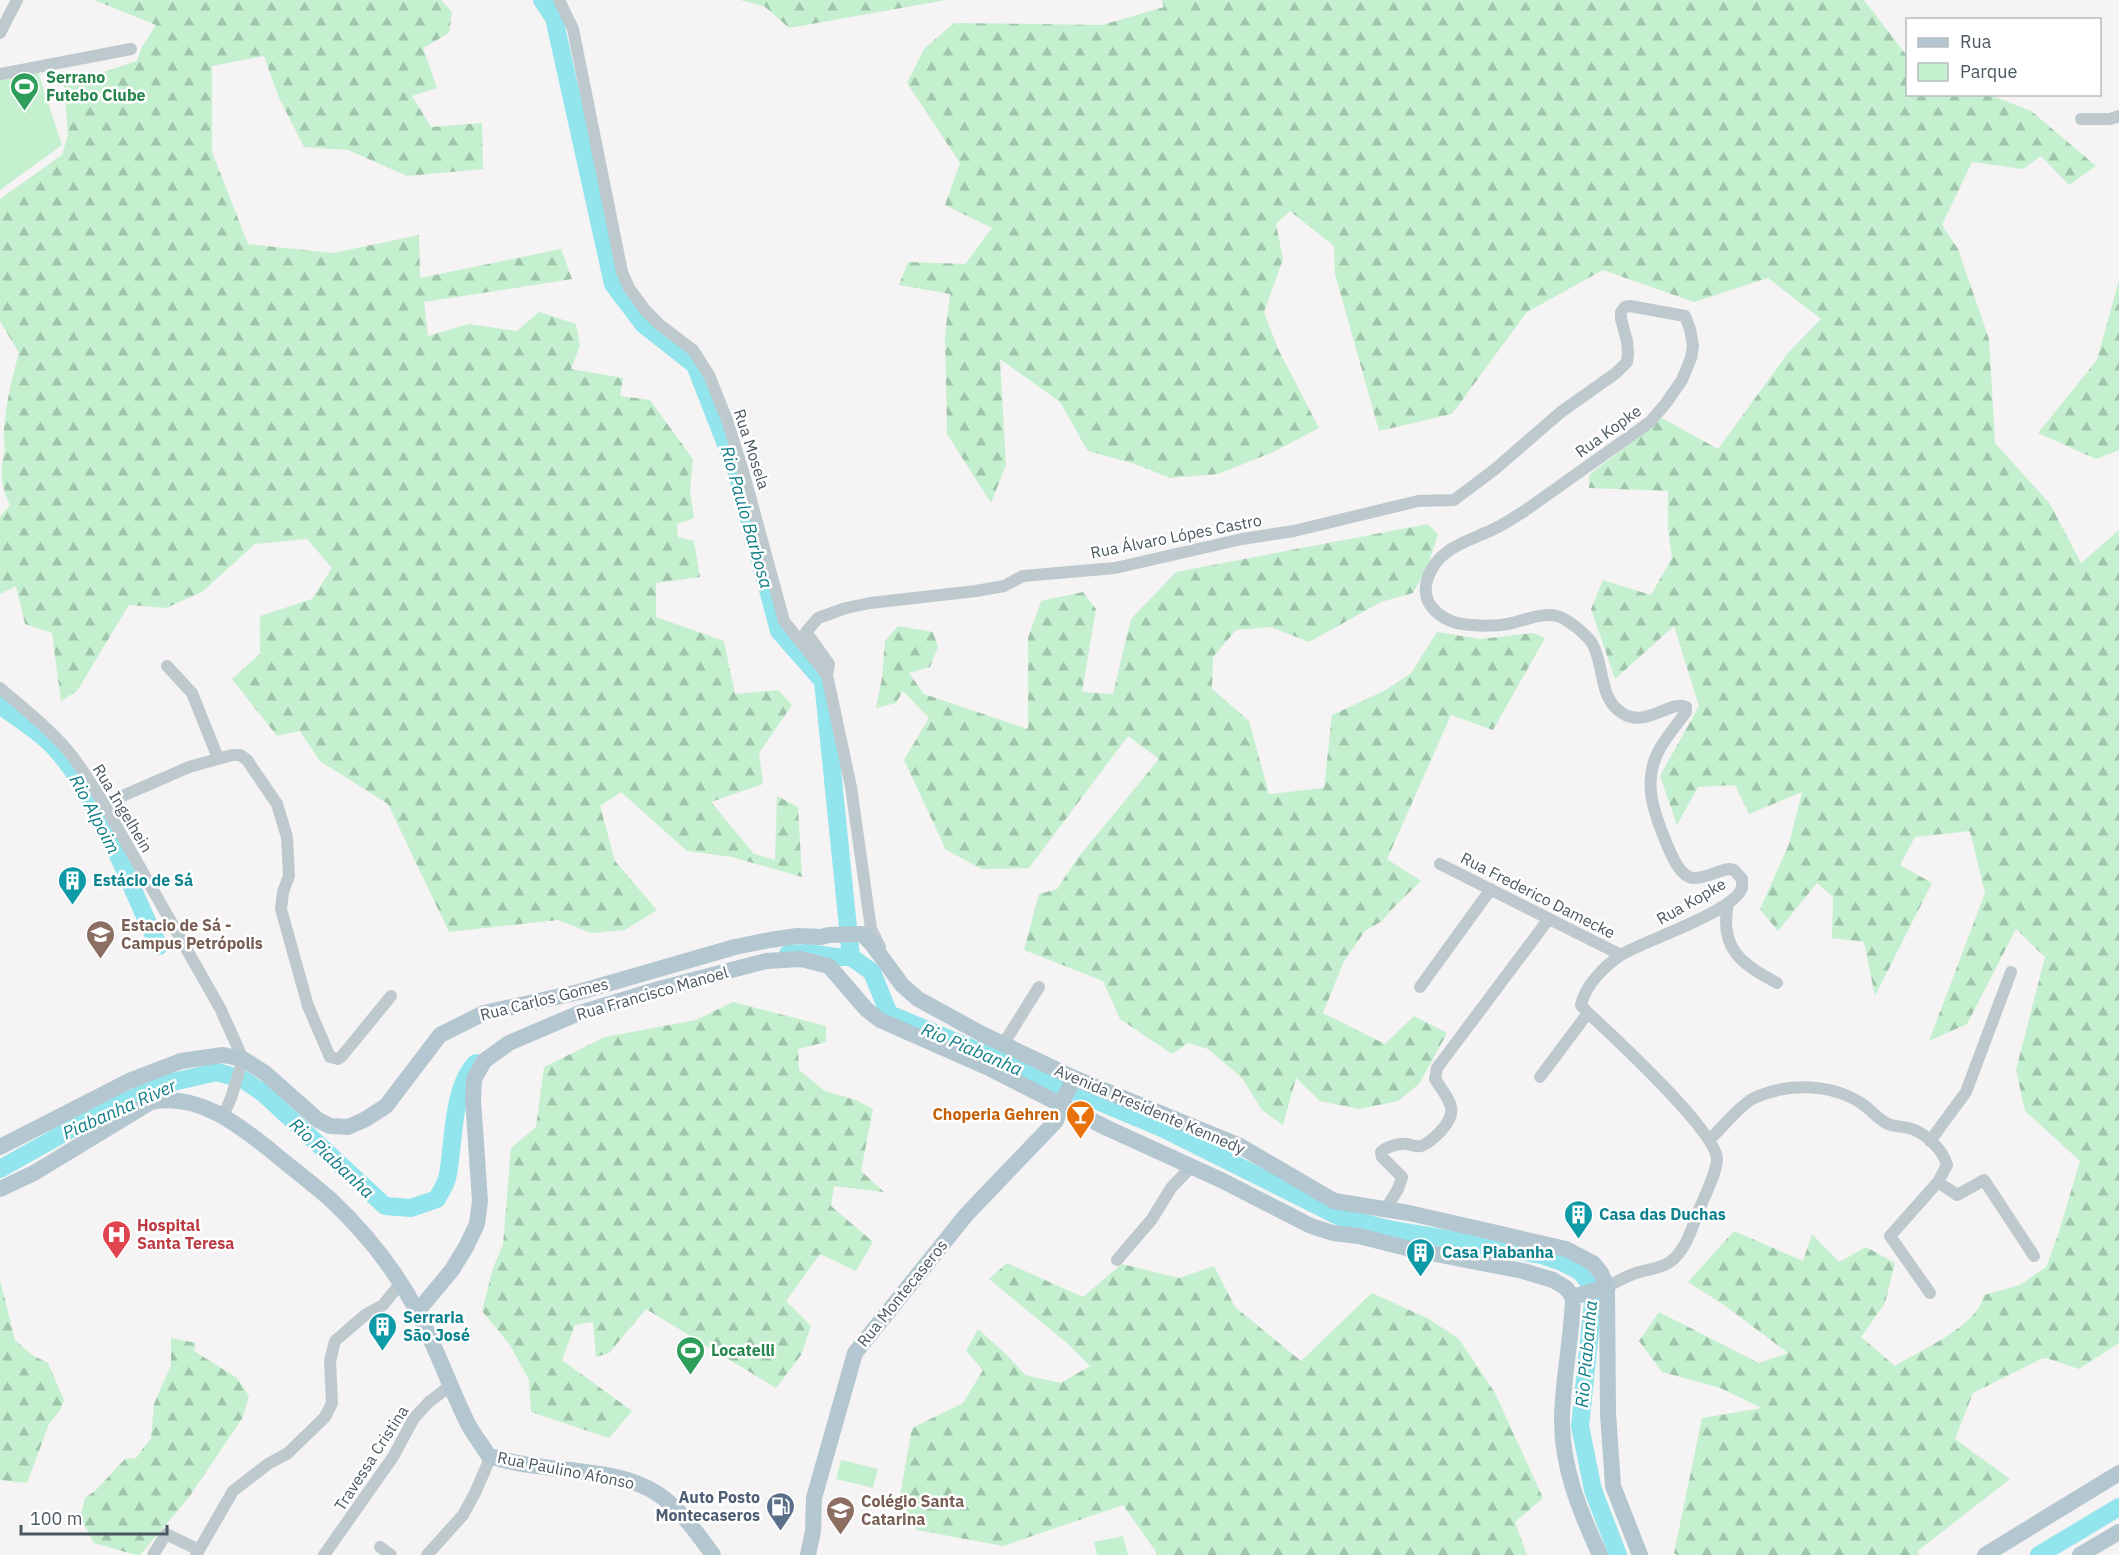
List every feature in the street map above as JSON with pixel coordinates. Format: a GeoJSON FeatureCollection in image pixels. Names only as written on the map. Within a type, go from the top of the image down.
{"type":"FeatureCollection","features":[{"type":"Feature","properties":{"kind":"main road","name":"Rua Carlos Gomes"},"geometry":{"type":"LineString","coordinates":[[243,1059],[264,1073],[318,1120],[330,1126],[348,1127],[386,1106],[440,1035],[473,1017],[494,1010],[579,992],[735,948],[788,937],[821,937],[866,932]]}},
{"type":"Feature","properties":{"kind":"main road","name":"Avenida Presidente Kennedy"},"geometry":{"type":"LineString","coordinates":[[866,932],[902,985],[918,999],[982,1034],[1074,1078],[1239,1146],[1334,1201],[1456,1223],[1566,1249],[1593,1263],[1601,1273],[1607,1287]]}},
{"type":"Feature","properties":{"kind":"main road"},"geometry":{"type":"LineString","coordinates":[[735,948],[740,968]]}},
{"type":"Feature","properties":{"kind":"main road","name":"Rua Francisco Manoel"},"geometry":{"type":"LineString","coordinates":[[417,1312],[452,1270],[477,1224],[480,1201],[473,1099],[474,1079],[484,1060],[509,1043],[577,1014],[659,989],[766,961],[801,959],[829,966],[866,1009],[880,1020],[991,1069],[1061,1104]]}},
{"type":"Feature","properties":{"kind":"main road"},"geometry":{"type":"LineString","coordinates":[[0,1147],[121,1085],[181,1061],[223,1055],[243,1059]]}},
{"type":"Feature","properties":{"kind":"main road","name":"Rua Montecaseros"},"geometry":{"type":"LineString","coordinates":[[808,1555],[813,1531],[814,1498],[855,1353],[966,1215],[1056,1121],[1061,1104],[1074,1078]]}},
{"type":"Feature","properties":{"kind":"main road","name":"Rua Paulino Afonso"},"geometry":{"type":"LineString","coordinates":[[0,1189],[34,1173],[151,1102],[180,1101],[209,1109],[223,1116],[245,1130],[331,1201],[363,1233],[417,1312],[470,1427],[491,1456],[528,1465],[615,1477],[643,1485],[659,1495],[678,1513],[713,1555]]}},
{"type":"Feature","properties":{"kind":"main road","name":"Avenida Presidente Kennedy"},"geometry":{"type":"LineString","coordinates":[[1061,1104],[1107,1128],[1248,1193],[1311,1226],[1333,1233],[1359,1236],[1410,1249],[1522,1271],[1553,1280],[1566,1288],[1573,1297]]}},
{"type":"Feature","properties":{"kind":"main road"},"geometry":{"type":"LineString","coordinates":[[1600,1555],[1571,1485],[1562,1418],[1573,1297],[1607,1287],[1610,1451],[1613,1486],[1640,1555]]}},
{"type":"Feature","properties":{"kind":"main road"},"geometry":{"type":"LineString","coordinates":[[1985,1555],[2119,1473]]}},
{"type":"Feature","properties":{"kind":"main road"},"geometry":{"type":"LineString","coordinates":[[2080,1555],[2119,1532]]}},
{"type":"Feature","properties":{"kind":"street"},"geometry":{"type":"LineString","coordinates":[[0,33],[16,0]]}},
{"type":"Feature","properties":{"kind":"street","name":"Rua Mosela"},"geometry":{"type":"LineString","coordinates":[[559,0],[573,29],[622,272],[629,288],[645,310],[660,325],[693,350],[709,375],[727,420],[743,471],[784,621],[827,675],[851,787],[866,932]]}},
{"type":"Feature","properties":{"kind":"street"},"geometry":{"type":"LineString","coordinates":[[0,74],[131,49]]}},
{"type":"Feature","properties":{"kind":"street"},"geometry":{"type":"LineString","coordinates":[[2081,119],[2119,116]]}},
{"type":"Feature","properties":{"kind":"street","name":"Rua Álvaro Lópes Castro"},"geometry":{"type":"LineString","coordinates":[[827,675],[829,664],[807,632],[818,618],[829,613],[879,601],[1004,586],[1023,576],[1115,568],[1231,542],[1294,531],[1418,501],[1454,500],[1494,470],[1560,412],[1616,374],[1627,362],[1627,341],[1621,319],[1621,312],[1625,307]]}},
{"type":"Feature","properties":{"kind":"street","name":"Rua Kopke"},"geometry":{"type":"LineString","coordinates":[[1588,1013],[1581,1005],[1586,992],[1603,969],[1621,955],[1687,926],[1728,903],[1742,887],[1742,879],[1738,873],[1729,869],[1693,878],[1684,873],[1670,853],[1654,814],[1650,787],[1653,765],[1660,747],[1686,712],[1686,707],[1678,705],[1651,717],[1634,718],[1623,715],[1609,699],[1592,643],[1567,620],[1545,615],[1505,625],[1450,622],[1432,608],[1426,597],[1426,585],[1431,569],[1449,549],[1523,512],[1650,422],[1676,388],[1692,358],[1693,346],[1690,329],[1684,316],[1625,307]]}},
{"type":"Feature","properties":{"kind":"street"},"geometry":{"type":"LineString","coordinates":[[166,666],[192,693],[218,758]]}},
{"type":"Feature","properties":{"kind":"street","name":"Rua Ingelhein"},"geometry":{"type":"LineString","coordinates":[[0,688],[63,745],[104,804],[220,1008],[243,1059]]}},
{"type":"Feature","properties":{"kind":"street"},"geometry":{"type":"LineString","coordinates":[[104,804],[167,775],[218,758],[240,755],[247,760],[277,804],[287,837],[289,876],[283,892],[281,909],[308,1006],[330,1057],[338,1059],[342,1056],[391,996]]}},
{"type":"Feature","properties":{"kind":"street","name":"Rua Frederico Damecke"},"geometry":{"type":"LineString","coordinates":[[1440,864],[1621,955]]}},
{"type":"Feature","properties":{"kind":"street"},"geometry":{"type":"LineString","coordinates":[[1420,987],[1491,889]]}},
{"type":"Feature","properties":{"kind":"street"},"geometry":{"type":"LineString","coordinates":[[1728,903],[1725,929],[1728,942],[1734,951],[1758,973],[1778,983]]}},
{"type":"Feature","properties":{"kind":"street"},"geometry":{"type":"LineString","coordinates":[[1385,1210],[1398,1189],[1402,1177],[1382,1157],[1381,1152],[1387,1147],[1397,1145],[1423,1146],[1452,1117],[1451,1104],[1436,1079],[1437,1068],[1548,920]]}},
{"type":"Feature","properties":{"kind":"street"},"geometry":{"type":"LineString","coordinates":[[1930,1141],[1966,1092],[2011,972]]}},
{"type":"Feature","properties":{"kind":"street"},"geometry":{"type":"LineString","coordinates":[[1004,1043],[1039,987]]}},
{"type":"Feature","properties":{"kind":"street"},"geometry":{"type":"LineString","coordinates":[[1540,1077],[1588,1013],[1641,1063],[1710,1139],[1717,1158],[1688,1237],[1680,1252],[1659,1268],[1634,1273],[1607,1287]]}},
{"type":"Feature","properties":{"kind":"street"},"geometry":{"type":"LineString","coordinates":[[223,1116],[243,1059]]}},
{"type":"Feature","properties":{"kind":"street"},"geometry":{"type":"LineString","coordinates":[[1710,1139],[1752,1099],[1788,1088],[1801,1087],[1845,1095],[1860,1103],[1887,1124],[1914,1129],[1930,1141],[1946,1162],[1938,1182],[1890,1236],[1930,1293]]}},
{"type":"Feature","properties":{"kind":"street"},"geometry":{"type":"LineString","coordinates":[[1117,1260],[1152,1220],[1172,1188],[1191,1167]]}},
{"type":"Feature","properties":{"kind":"street"},"geometry":{"type":"LineString","coordinates":[[1938,1182],[1958,1196],[1984,1180],[2034,1256]]}},
{"type":"Feature","properties":{"kind":"street"},"geometry":{"type":"LineString","coordinates":[[153,1555],[166,1534],[198,1552],[233,1491],[268,1464],[288,1453],[325,1417],[332,1403],[330,1361],[335,1341],[365,1315],[383,1305],[400,1284]]}},
{"type":"Feature","properties":{"kind":"street","name":"Travessa Cristina"},"geometry":{"type":"LineString","coordinates":[[324,1555],[393,1456],[414,1418],[429,1402],[452,1386]]}},
{"type":"Feature","properties":{"kind":"street"},"geometry":{"type":"LineString","coordinates":[[427,1555],[463,1515],[491,1456]]}},
{"type":"Feature","properties":{"kind":"street"},"geometry":{"type":"LineString","coordinates":[[380,1547],[391,1555]]}},
{"type":"Feature","properties":{"kind":"green space"},"geometry":{"type":"Polygon","coordinates":[[[94,0],[441,0],[452,12],[449,33],[423,48],[437,88],[412,96],[431,127],[482,123],[483,169],[407,176],[348,150],[304,147],[279,98],[264,56],[212,66],[212,152],[248,244],[333,253],[419,235],[420,278],[561,249],[572,279],[424,302],[428,336],[469,324],[517,331],[539,312],[576,324],[580,346],[571,369],[623,378],[620,396],[650,400],[693,459],[690,491],[694,518],[677,524],[678,537],[694,541],[700,577],[656,583],[656,617],[724,641],[735,694],[778,690],[792,705],[759,753],[763,784],[711,802],[754,854],[775,860],[777,796],[798,807],[802,877],[732,857],[687,851],[621,792],[600,806],[615,861],[657,910],[625,930],[591,933],[558,920],[449,932],[388,804],[320,761],[300,731],[277,736],[232,679],[260,654],[260,616],[312,599],[332,568],[307,539],[255,544],[202,592],[166,608],[129,605],[77,691],[61,701],[52,633],[25,624],[16,586],[0,594],[0,517],[10,505],[2,477],[5,415],[19,353],[0,321],[0,199],[62,155],[68,134],[64,85],[137,61],[142,47],[156,25],[94,0]]]}},
{"type":"Feature","properties":{"kind":"green space"},"geometry":{"type":"Polygon","coordinates":[[[740,0],[946,0],[789,28],[764,6],[740,0]]]}},
{"type":"Feature","properties":{"kind":"green space"},"geometry":{"type":"Polygon","coordinates":[[[1162,0],[1864,0],[1906,55],[1906,96],[1993,96],[2031,111],[2096,166],[2069,185],[2041,156],[2023,169],[1972,162],[1942,225],[1958,249],[1989,339],[1995,443],[2050,504],[2081,563],[2119,530],[2119,1343],[2079,1369],[2046,1358],[2041,1359],[1973,1393],[1955,1439],[2010,1479],[1918,1551],[1919,1555],[1677,1555],[1674,1553],[1702,1418],[1762,1408],[1720,1388],[1662,1372],[1639,1341],[1659,1312],[1759,1363],[1788,1353],[1724,1305],[1688,1282],[1734,1231],[1803,1261],[1812,1234],[1839,1262],[1866,1247],[1895,1263],[1885,1303],[1861,1337],[1895,1366],[1960,1326],[1980,1306],[1984,1295],[2020,1285],[2046,1267],[2080,1161],[2025,1111],[2016,1070],[2045,957],[2016,929],[1967,1024],[1929,1041],[1985,893],[1970,831],[1915,837],[1900,865],[1932,883],[1875,996],[1864,942],[1832,938],[1833,897],[1817,883],[1778,931],[1760,909],[1789,844],[1802,792],[1749,814],[1735,785],[1698,787],[1677,825],[1660,776],[1699,706],[1674,626],[1615,679],[1591,609],[1603,580],[1651,595],[1672,558],[1668,527],[1668,491],[1589,488],[1589,475],[1654,425],[1660,417],[1718,449],[1788,353],[1821,319],[1768,278],[1694,302],[1603,270],[1527,312],[1452,414],[1379,431],[1335,274],[1334,246],[1290,211],[1276,224],[1283,259],[1264,312],[1278,349],[1319,428],[1273,452],[1218,474],[1170,478],[1135,464],[1088,451],[1060,402],[1000,359],[1006,465],[991,503],[947,434],[945,335],[950,294],[899,285],[908,262],[965,264],[992,228],[945,205],[960,163],[907,83],[924,49],[954,23],[1102,25],[1164,7],[1162,0]]]}},
{"type":"Feature","properties":{"kind":"green space","name":"Serrano Futebo Clube"},"geometry":{"type":"Polygon","coordinates":[[[37,69],[62,145],[0,190],[0,76],[37,69]]]}},
{"type":"Feature","properties":{"kind":"green space"},"geometry":{"type":"Polygon","coordinates":[[[2119,280],[2119,450],[2096,459],[2038,433],[2097,360],[2119,280]]]}},
{"type":"Feature","properties":{"kind":"green space"},"geometry":{"type":"Polygon","coordinates":[[[1428,524],[1438,534],[1427,568],[1413,593],[1381,602],[1309,642],[1271,627],[1236,630],[1213,657],[1212,689],[1249,721],[1269,794],[1324,788],[1332,715],[1386,690],[1411,673],[1437,632],[1481,639],[1533,633],[1545,638],[1493,730],[1451,715],[1387,859],[1421,881],[1382,921],[1365,931],[1344,961],[1323,1013],[1385,1044],[1414,1016],[1447,1033],[1419,1084],[1398,1101],[1359,1109],[1320,1101],[1296,1078],[1283,1125],[1262,1110],[1242,1078],[1208,1049],[1188,1043],[1172,1054],[1120,1019],[1103,981],[1024,950],[1039,894],[1057,889],[1077,859],[1159,759],[1128,736],[1029,868],[982,869],[946,850],[904,760],[929,718],[903,691],[896,703],[876,708],[882,678],[885,641],[898,626],[933,632],[938,647],[930,667],[909,673],[924,694],[1028,729],[1028,638],[1041,601],[1083,592],[1096,609],[1082,692],[1113,694],[1131,619],[1176,572],[1428,524]]]}},
{"type":"Feature","properties":{"kind":"green space"},"geometry":{"type":"Polygon","coordinates":[[[733,1002],[826,1026],[826,1042],[798,1049],[799,1070],[825,1091],[856,1100],[873,1109],[861,1171],[884,1192],[834,1186],[831,1206],[873,1242],[856,1271],[820,1254],[786,1301],[811,1326],[801,1355],[776,1388],[646,1309],[609,1353],[596,1357],[593,1322],[575,1325],[562,1360],[632,1411],[609,1438],[531,1412],[529,1380],[510,1345],[482,1311],[493,1268],[503,1245],[511,1148],[536,1127],[544,1067],[605,1037],[696,1020],[733,1002]]]}},
{"type":"Feature","properties":{"kind":"green space"},"geometry":{"type":"Polygon","coordinates":[[[1007,1263],[1083,1297],[1122,1264],[1179,1278],[1214,1266],[1235,1307],[1301,1361],[1372,1293],[1429,1319],[1459,1339],[1495,1393],[1543,1498],[1515,1522],[1527,1555],[1156,1555],[1123,1505],[1003,1546],[917,1530],[900,1496],[912,1428],[963,1403],[983,1370],[966,1351],[978,1329],[1025,1375],[1061,1383],[1090,1366],[1067,1343],[989,1279],[1007,1263]]]}},
{"type":"Feature","properties":{"kind":"green space"},"geometry":{"type":"Polygon","coordinates":[[[0,1280],[15,1340],[32,1355],[48,1363],[64,1400],[60,1410],[49,1424],[27,1483],[0,1480],[0,1280]]]}},
{"type":"Feature","properties":{"kind":"green space"},"geometry":{"type":"Polygon","coordinates":[[[171,1338],[196,1343],[194,1351],[237,1378],[249,1396],[243,1417],[189,1497],[140,1555],[136,1555],[94,1543],[80,1517],[85,1498],[96,1490],[125,1459],[136,1458],[151,1438],[154,1404],[171,1365],[171,1338]]]}},
{"type":"Feature","properties":{"kind":"green space"},"geometry":{"type":"Polygon","coordinates":[[[841,1460],[878,1469],[873,1488],[836,1479],[841,1460]]]}},
{"type":"Feature","properties":{"kind":"green space"},"geometry":{"type":"Polygon","coordinates":[[[1123,1536],[1128,1555],[1097,1555],[1094,1542],[1123,1536]]]}},
{"type":"Feature","properties":{"kind":"waterway","name":"Rio Paulo Barbosa"},"geometry":{"type":"LineString","coordinates":[[542,0],[554,18],[613,284],[644,325],[695,365],[736,470],[779,631],[823,681],[851,957]]}},
{"type":"Feature","properties":{"kind":"waterway","name":"Rio Alpoim"},"geometry":{"type":"LineString","coordinates":[[0,705],[48,741],[71,768],[100,816],[159,946]]}},
{"type":"Feature","properties":{"kind":"waterway","name":"Rio Piabanha"},"geometry":{"type":"LineString","coordinates":[[788,954],[808,953],[851,957],[872,972],[889,1014],[1162,1128],[1340,1217],[1388,1229],[1541,1255],[1581,1272],[1590,1284],[1593,1303],[1580,1426],[1593,1490],[1618,1555]]}},
{"type":"Feature","properties":{"kind":"waterway","name":"Rio Piabanha"},"geometry":{"type":"LineString","coordinates":[[0,1169],[96,1115],[164,1084],[217,1072],[244,1080],[263,1093],[385,1206],[411,1208],[437,1199],[445,1184],[458,1100],[468,1073],[476,1063]]}},
{"type":"Feature","properties":{"kind":"waterway","name":"Rio Piabanha"},"geometry":{"type":"LineString","coordinates":[[2039,1555],[2119,1507]]}},
{"type":"Feature","properties":{"kind":"place","name":"Serrano Futebo Clube"},"geometry":{"type":"Point","coordinates":[25,112]}},
{"type":"Feature","properties":{"kind":"place","name":"Estácio de Sá"},"geometry":{"type":"Point","coordinates":[72,906]}},
{"type":"Feature","properties":{"kind":"place","name":"Estacio de Sá - Campus Petrópolis"},"geometry":{"type":"Point","coordinates":[100,960]}},
{"type":"Feature","properties":{"kind":"place","name":"Choperia Gehren"},"geometry":{"type":"Point","coordinates":[1080,1140]}},
{"type":"Feature","properties":{"kind":"place","name":"Casa das Duchas"},"geometry":{"type":"Point","coordinates":[1578,1240]}},
{"type":"Feature","properties":{"kind":"place","name":"Hospital Santa Teresa"},"geometry":{"type":"Point","coordinates":[116,1260]}},
{"type":"Feature","properties":{"kind":"place","name":"Casa Piabanha"},"geometry":{"type":"Point","coordinates":[1421,1278]}},
{"type":"Feature","properties":{"kind":"place","name":"Serraria São José"},"geometry":{"type":"Point","coordinates":[382,1352]}},
{"type":"Feature","properties":{"kind":"place","name":"Locatelli"},"geometry":{"type":"Point","coordinates":[690,1376]}},
{"type":"Feature","properties":{"kind":"place","name":"Auto Posto Montecaseros"},"geometry":{"type":"Point","coordinates":[781,1532]}},
{"type":"Feature","properties":{"kind":"place","name":"Colégio Santa Catarina"},"geometry":{"type":"Point","coordinates":[840,1536]}},
{"type":"Feature","properties":{"kind":"water label","name":"Piabanha River"},"geometry":{"type":"Point","coordinates":[119,1109]}}]}
